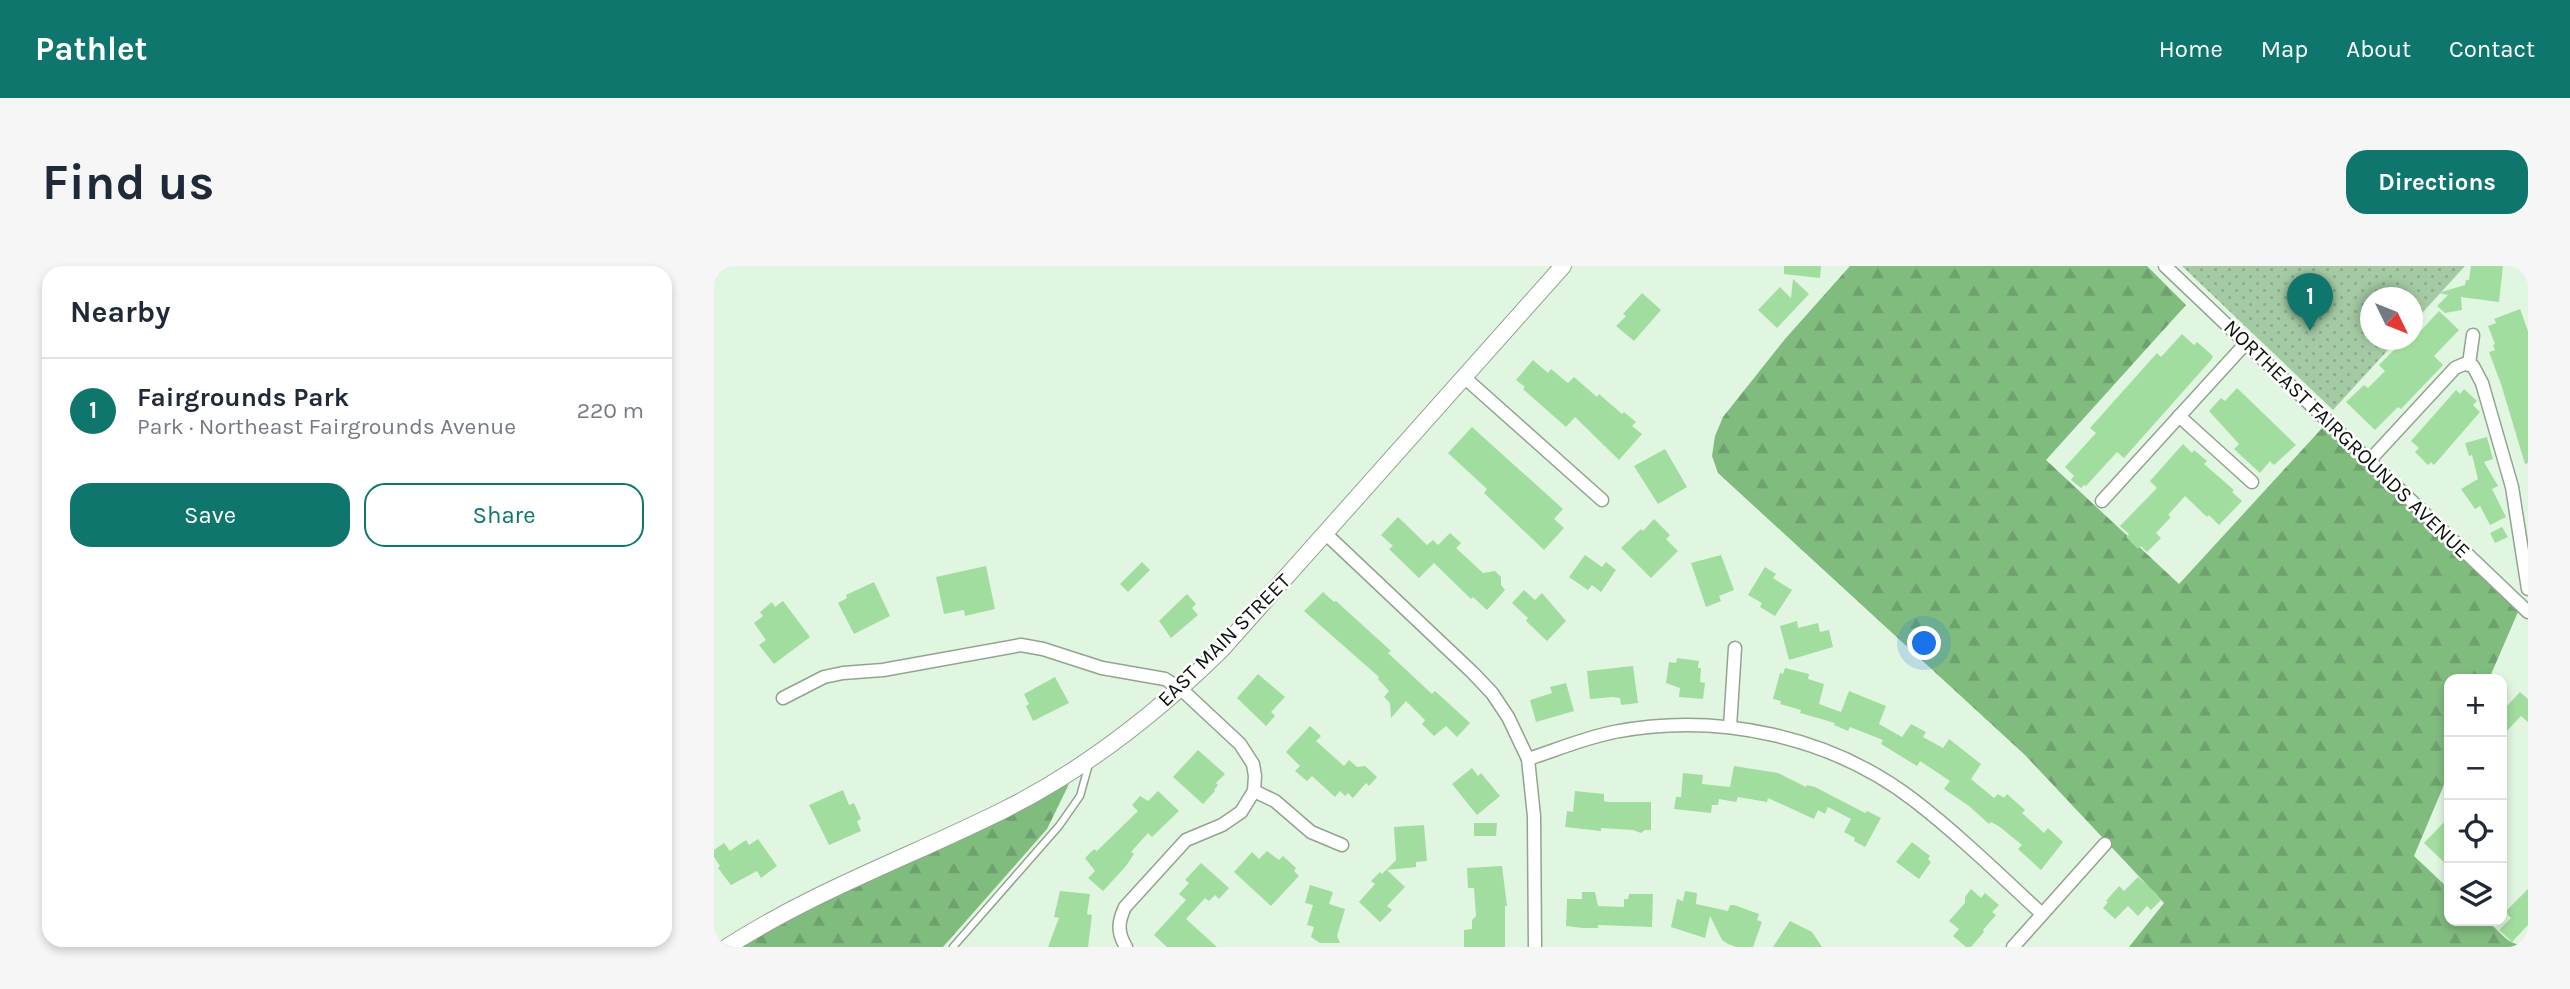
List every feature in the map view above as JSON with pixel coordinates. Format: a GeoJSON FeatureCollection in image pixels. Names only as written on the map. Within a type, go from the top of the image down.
{"type":"FeatureCollection","features":[{"type":"Feature","properties":{"kind":"main road","name":"EAST MAIN STREET"},"geometry":{"type":"LineString","coordinates":[[727,947],[807,902],[1005,809],[1061,778],[1134,728],[1181,689],[1222,649],[1563,266]]}},
{"type":"Feature","properties":{"kind":"street","name":"NORTHEAST FAIRGROUNDS AVENUE"},"geometry":{"type":"LineString","coordinates":[[2165,266],[2370,461],[2527,605]]}},
{"type":"Feature","properties":{"kind":"street"},"geometry":{"type":"LineString","coordinates":[[2469,365],[2473,335]]}},
{"type":"Feature","properties":{"kind":"street"},"geometry":{"type":"LineString","coordinates":[[2102,501],[2246,343]]}},
{"type":"Feature","properties":{"kind":"street"},"geometry":{"type":"LineString","coordinates":[[2370,461],[2455,368],[2473,366],[2479,375],[2512,487],[2528,589]]}},
{"type":"Feature","properties":{"kind":"street"},"geometry":{"type":"LineString","coordinates":[[1465,378],[1602,500]]}},
{"type":"Feature","properties":{"kind":"street"},"geometry":{"type":"LineString","coordinates":[[2179,416],[2252,482]]}},
{"type":"Feature","properties":{"kind":"street"},"geometry":{"type":"LineString","coordinates":[[1326,534],[1472,671],[1508,716],[1528,760],[1533,797],[1535,947]]}},
{"type":"Feature","properties":{"kind":"street"},"geometry":{"type":"LineString","coordinates":[[783,698],[824,677],[883,670],[1021,645],[1043,649],[1102,668],[1165,679],[1181,689],[1248,753],[1255,776],[1254,792],[1234,819],[1193,836],[1180,846],[1125,907],[1119,930],[1126,947]]}},
{"type":"Feature","properties":{"kind":"street"},"geometry":{"type":"LineString","coordinates":[[1730,727],[1735,649]]}},
{"type":"Feature","properties":{"kind":"street"},"geometry":{"type":"LineString","coordinates":[[1528,760],[1589,738],[1672,725],[1730,727],[1794,740],[1848,761],[1882,779],[1940,822],[2042,914]]}},
{"type":"Feature","properties":{"kind":"street"},"geometry":{"type":"LineString","coordinates":[[1254,792],[1275,801],[1311,832],[1342,845]]}},
{"type":"Feature","properties":{"kind":"street"},"geometry":{"type":"LineString","coordinates":[[2013,947],[2105,844]]}},
{"type":"Feature","properties":{"kind":"lane"},"geometry":{"type":"LineString","coordinates":[[953,947],[1059,826],[1080,796],[1090,758]]}},
{"type":"Feature","properties":{"kind":"green space"},"geometry":{"type":"Polygon","coordinates":[[[1850,266],[2147,266],[2186,305],[2046,460],[2179,584],[2324,426],[2518,612],[2491,674],[2444,674],[2444,785],[2414,856],[2444,884],[2444,926],[2492,926],[2508,940],[2528,947],[2129,947],[2164,903],[2025,755],[1718,473],[1712,456],[1715,436],[1723,417],[1785,339],[1850,266]]]}},
{"type":"Feature","properties":{"kind":"green space"},"geometry":{"type":"Polygon","coordinates":[[[2182,266],[2465,266],[2423,312],[2423,287],[2360,287],[2360,350],[2388,350],[2333,410],[2182,266]]]}},
{"type":"Feature","properties":{"kind":"green space"},"geometry":{"type":"Polygon","coordinates":[[[1069,784],[1047,829],[943,947],[741,947],[810,908],[1069,784]]]}},
{"type":"Feature","properties":{"kind":"building"},"geometry":{"type":"Polygon","coordinates":[[[1784,266],[1821,266],[1820,278],[1784,274],[1784,266]]]}},
{"type":"Feature","properties":{"kind":"building"},"geometry":{"type":"Polygon","coordinates":[[[2471,266],[2503,266],[2499,302],[2461,297],[2462,310],[2445,313],[2437,306],[2448,295],[2438,293],[2465,285],[2466,280],[2469,280],[2471,266]]]}},
{"type":"Feature","properties":{"kind":"building"},"geometry":{"type":"Polygon","coordinates":[[[1793,279],[1809,294],[1777,328],[1758,310],[1780,287],[1791,298],[1793,279]]]}},
{"type":"Feature","properties":{"kind":"building"},"geometry":{"type":"Polygon","coordinates":[[[1642,293],[1661,310],[1634,341],[1616,326],[1642,293]]]}},
{"type":"Feature","properties":{"kind":"building"},"geometry":{"type":"Polygon","coordinates":[[[2520,309],[2528,331],[2528,463],[2525,464],[2489,352],[2495,350],[2495,344],[2488,326],[2496,323],[2494,319],[2520,309]]]}},
{"type":"Feature","properties":{"kind":"building"},"geometry":{"type":"Polygon","coordinates":[[[2439,311],[2459,330],[2434,356],[2443,365],[2401,409],[2398,407],[2375,430],[2346,402],[2364,385],[2368,388],[2385,371],[2379,365],[2394,350],[2423,350],[2423,328],[2439,311]]]}},
{"type":"Feature","properties":{"kind":"building"},"geometry":{"type":"Polygon","coordinates":[[[2182,334],[2194,345],[2197,342],[2213,356],[2211,360],[2124,458],[2117,452],[2086,486],[2081,488],[2071,480],[2074,476],[2065,467],[2096,433],[2090,428],[2157,353],[2161,357],[2182,334]]]}},
{"type":"Feature","properties":{"kind":"building"},"geometry":{"type":"Polygon","coordinates":[[[1533,360],[1548,373],[1551,369],[1568,383],[1574,377],[1597,397],[1599,394],[1636,422],[1632,426],[1642,434],[1619,460],[1575,417],[1566,427],[1523,389],[1525,387],[1516,380],[1533,360]]]}},
{"type":"Feature","properties":{"kind":"building"},"geometry":{"type":"Polygon","coordinates":[[[2237,388],[2296,445],[2274,465],[2270,461],[2260,473],[2234,449],[2239,444],[2209,411],[2221,398],[2225,401],[2237,388]]]}},
{"type":"Feature","properties":{"kind":"building"},"geometry":{"type":"Polygon","coordinates":[[[2464,389],[2477,401],[2473,405],[2480,412],[2434,465],[2431,462],[2428,465],[2415,452],[2419,448],[2411,441],[2456,390],[2460,394],[2464,389]]]}},
{"type":"Feature","properties":{"kind":"building"},"geometry":{"type":"Polygon","coordinates":[[[1472,427],[1563,509],[1554,519],[1564,528],[1544,550],[1484,493],[1487,489],[1448,453],[1472,427]]]}},
{"type":"Feature","properties":{"kind":"building"},"geometry":{"type":"Polygon","coordinates":[[[2487,437],[2493,459],[2484,462],[2498,486],[2492,489],[2506,517],[2490,525],[2480,506],[2475,509],[2461,489],[2478,479],[2472,455],[2469,456],[2465,443],[2487,437]]]}},
{"type":"Feature","properties":{"kind":"building"},"geometry":{"type":"Polygon","coordinates":[[[2183,444],[2192,453],[2194,450],[2207,461],[2204,464],[2234,490],[2232,492],[2242,501],[2219,525],[2185,496],[2156,533],[2161,538],[2147,552],[2141,546],[2138,549],[2126,537],[2129,534],[2120,526],[2157,488],[2150,481],[2183,444]]]}},
{"type":"Feature","properties":{"kind":"building"},"geometry":{"type":"Polygon","coordinates":[[[1665,449],[1687,487],[1658,504],[1634,466],[1665,449]]]}},
{"type":"Feature","properties":{"kind":"building"},"geometry":{"type":"Polygon","coordinates":[[[1398,517],[1427,545],[1433,540],[1438,545],[1450,533],[1461,543],[1456,548],[1483,573],[1495,571],[1501,577],[1501,585],[1505,590],[1487,610],[1473,597],[1471,599],[1434,563],[1419,578],[1389,549],[1393,546],[1381,535],[1398,517]]]}},
{"type":"Feature","properties":{"kind":"building"},"geometry":{"type":"Polygon","coordinates":[[[1654,519],[1670,535],[1666,539],[1678,551],[1651,578],[1621,548],[1654,519]]]}},
{"type":"Feature","properties":{"kind":"building"},"geometry":{"type":"Polygon","coordinates":[[[2502,527],[2508,537],[2495,543],[2490,533],[2502,527]]]}},
{"type":"Feature","properties":{"kind":"building"},"geometry":{"type":"Polygon","coordinates":[[[1585,555],[1602,567],[1606,562],[1616,570],[1601,592],[1592,585],[1588,590],[1569,577],[1585,555]]]}},
{"type":"Feature","properties":{"kind":"building"},"geometry":{"type":"Polygon","coordinates":[[[1721,555],[1734,590],[1719,596],[1721,601],[1706,607],[1691,563],[1721,555]]]}},
{"type":"Feature","properties":{"kind":"building"},"geometry":{"type":"Polygon","coordinates":[[[1142,562],[1150,570],[1128,592],[1120,584],[1142,562]]]}},
{"type":"Feature","properties":{"kind":"building"},"geometry":{"type":"Polygon","coordinates":[[[986,566],[995,609],[965,616],[964,610],[944,614],[936,577],[986,566]]]}},
{"type":"Feature","properties":{"kind":"building"},"geometry":{"type":"Polygon","coordinates":[[[1765,567],[1776,574],[1773,578],[1792,590],[1775,616],[1760,607],[1762,603],[1748,595],[1765,567]]]}},
{"type":"Feature","properties":{"kind":"building"},"geometry":{"type":"Polygon","coordinates":[[[874,582],[890,616],[854,634],[838,603],[847,598],[846,595],[874,582]]]}},
{"type":"Feature","properties":{"kind":"building"},"geometry":{"type":"Polygon","coordinates":[[[1524,590],[1535,600],[1542,593],[1566,621],[1547,641],[1512,603],[1524,590]]]}},
{"type":"Feature","properties":{"kind":"building"},"geometry":{"type":"Polygon","coordinates":[[[1323,592],[1391,651],[1388,653],[1432,694],[1435,691],[1470,723],[1457,737],[1446,726],[1434,736],[1422,724],[1425,720],[1406,701],[1391,718],[1390,703],[1384,697],[1389,691],[1379,677],[1304,611],[1323,592]]]}},
{"type":"Feature","properties":{"kind":"building"},"geometry":{"type":"Polygon","coordinates":[[[1187,594],[1196,604],[1192,608],[1198,615],[1171,638],[1159,621],[1187,594]]]}},
{"type":"Feature","properties":{"kind":"building"},"geometry":{"type":"Polygon","coordinates":[[[783,601],[810,637],[774,664],[759,645],[766,640],[754,623],[763,616],[760,612],[772,602],[775,607],[783,601]]]}},
{"type":"Feature","properties":{"kind":"building"},"geometry":{"type":"Polygon","coordinates":[[[1797,621],[1798,628],[1818,623],[1820,632],[1829,630],[1833,647],[1789,660],[1780,626],[1797,621]]]}},
{"type":"Feature","properties":{"kind":"building"},"geometry":{"type":"Polygon","coordinates":[[[1677,658],[1699,661],[1700,682],[1705,683],[1703,699],[1679,697],[1680,688],[1666,683],[1669,662],[1676,663],[1677,658]]]}},
{"type":"Feature","properties":{"kind":"building"},"geometry":{"type":"Polygon","coordinates":[[[1633,666],[1638,703],[1621,705],[1620,698],[1612,697],[1590,699],[1587,671],[1633,666]]]}},
{"type":"Feature","properties":{"kind":"building"},"geometry":{"type":"Polygon","coordinates":[[[1785,668],[1809,674],[1808,679],[1824,684],[1819,704],[1841,712],[1849,691],[1886,706],[1879,724],[1902,737],[1911,724],[1926,732],[1923,737],[1943,748],[1949,739],[1981,764],[1971,779],[1994,798],[1998,794],[2004,798],[2007,794],[2025,810],[2022,813],[2044,833],[2048,828],[2063,842],[2041,870],[2018,849],[2022,845],[2000,827],[1991,822],[1989,824],[1944,789],[1950,781],[1920,761],[1917,766],[1881,744],[1883,740],[1850,727],[1848,731],[1834,725],[1835,723],[1800,713],[1801,710],[1773,699],[1780,673],[1783,674],[1785,668]]]}},
{"type":"Feature","properties":{"kind":"building"},"geometry":{"type":"Polygon","coordinates":[[[1258,674],[1285,697],[1271,712],[1275,716],[1266,726],[1237,698],[1258,674]]]}},
{"type":"Feature","properties":{"kind":"building"},"geometry":{"type":"Polygon","coordinates":[[[1055,677],[1069,703],[1033,721],[1024,694],[1055,677]]]}},
{"type":"Feature","properties":{"kind":"building"},"geometry":{"type":"Polygon","coordinates":[[[1566,683],[1574,711],[1536,722],[1530,700],[1552,693],[1550,687],[1566,683]]]}},
{"type":"Feature","properties":{"kind":"building"},"geometry":{"type":"Polygon","coordinates":[[[2520,692],[2528,699],[2528,722],[2521,716],[2507,731],[2507,706],[2520,692]]]}},
{"type":"Feature","properties":{"kind":"building"},"geometry":{"type":"Polygon","coordinates":[[[1310,726],[1321,736],[1316,741],[1344,766],[1349,760],[1357,767],[1365,766],[1377,777],[1369,786],[1366,783],[1353,798],[1340,791],[1335,797],[1312,776],[1307,781],[1295,771],[1300,766],[1286,752],[1310,726]]]}},
{"type":"Feature","properties":{"kind":"building"},"geometry":{"type":"Polygon","coordinates":[[[1198,750],[1225,774],[1203,804],[1173,777],[1198,750]]]}},
{"type":"Feature","properties":{"kind":"building"},"geometry":{"type":"Polygon","coordinates":[[[1734,766],[1778,773],[1881,818],[1865,847],[1844,832],[1851,819],[1828,807],[1825,814],[1818,810],[1814,819],[1768,798],[1767,802],[1738,797],[1736,802],[1719,799],[1718,805],[1712,805],[1711,813],[1674,809],[1676,797],[1681,797],[1683,773],[1703,775],[1702,784],[1730,787],[1734,766]]]}},
{"type":"Feature","properties":{"kind":"building"},"geometry":{"type":"Polygon","coordinates":[[[1472,768],[1478,776],[1481,773],[1500,796],[1477,815],[1452,784],[1472,768]]]}},
{"type":"Feature","properties":{"kind":"building"},"geometry":{"type":"Polygon","coordinates":[[[843,790],[849,805],[854,803],[861,819],[857,821],[861,831],[829,845],[809,805],[843,790]]]}},
{"type":"Feature","properties":{"kind":"building"},"geometry":{"type":"Polygon","coordinates":[[[1158,791],[1179,811],[1152,837],[1148,833],[1131,852],[1134,854],[1126,866],[1103,891],[1088,878],[1095,871],[1085,858],[1094,849],[1097,851],[1138,811],[1132,805],[1140,796],[1148,801],[1158,791]]]}},
{"type":"Feature","properties":{"kind":"building"},"geometry":{"type":"Polygon","coordinates":[[[1575,791],[1604,794],[1604,801],[1608,802],[1651,802],[1651,830],[1641,833],[1633,830],[1601,828],[1601,831],[1565,827],[1567,811],[1573,812],[1575,791]]]}},
{"type":"Feature","properties":{"kind":"building"},"geometry":{"type":"Polygon","coordinates":[[[2444,822],[2444,862],[2424,843],[2444,822]]]}},
{"type":"Feature","properties":{"kind":"building"},"geometry":{"type":"Polygon","coordinates":[[[1474,823],[1497,823],[1496,836],[1474,836],[1474,823]]]}},
{"type":"Feature","properties":{"kind":"building"},"geometry":{"type":"Polygon","coordinates":[[[1424,825],[1427,861],[1416,862],[1416,867],[1387,870],[1405,887],[1387,906],[1392,910],[1380,922],[1359,902],[1375,884],[1371,881],[1396,860],[1394,827],[1424,825]]]}},
{"type":"Feature","properties":{"kind":"building"},"geometry":{"type":"Polygon","coordinates":[[[758,839],[777,866],[761,878],[757,871],[731,885],[718,868],[720,866],[714,857],[714,850],[724,843],[730,851],[746,840],[749,845],[758,839]]]}},
{"type":"Feature","properties":{"kind":"building"},"geometry":{"type":"Polygon","coordinates":[[[1912,842],[1930,856],[1928,859],[1931,862],[1919,879],[1896,862],[1912,842]]]}},
{"type":"Feature","properties":{"kind":"building"},"geometry":{"type":"Polygon","coordinates":[[[1267,851],[1279,860],[1283,856],[1296,868],[1294,871],[1299,876],[1271,906],[1234,872],[1252,852],[1259,859],[1267,851]]]}},
{"type":"Feature","properties":{"kind":"building"},"geometry":{"type":"Polygon","coordinates":[[[1201,863],[1229,888],[1219,899],[1215,895],[1209,901],[1205,898],[1186,919],[1217,947],[1167,947],[1154,935],[1186,900],[1179,894],[1189,883],[1185,880],[1201,863]]]}},
{"type":"Feature","properties":{"kind":"building"},"geometry":{"type":"Polygon","coordinates":[[[1502,866],[1507,906],[1505,947],[1464,947],[1464,930],[1472,929],[1472,920],[1476,916],[1474,888],[1468,888],[1467,868],[1502,866]]]}},
{"type":"Feature","properties":{"kind":"building"},"geometry":{"type":"Polygon","coordinates":[[[2138,877],[2161,900],[2151,910],[2147,906],[2138,916],[2128,906],[2115,919],[2103,908],[2108,902],[2106,901],[2119,886],[2124,891],[2138,877]]]}},
{"type":"Feature","properties":{"kind":"building"},"geometry":{"type":"Polygon","coordinates":[[[1310,885],[1333,892],[1329,904],[1345,909],[1337,936],[1340,943],[1320,943],[1311,937],[1314,927],[1307,925],[1313,905],[1305,903],[1310,885]]]}},
{"type":"Feature","properties":{"kind":"building"},"geometry":{"type":"Polygon","coordinates":[[[1971,889],[1981,898],[1985,893],[1999,905],[1992,912],[1996,915],[1984,932],[1971,947],[1966,947],[1953,936],[1959,929],[1949,921],[1965,903],[1965,897],[1971,889]]]}},
{"type":"Feature","properties":{"kind":"building"},"geometry":{"type":"Polygon","coordinates":[[[2528,889],[2528,925],[2512,942],[2499,930],[2507,926],[2511,918],[2507,910],[2528,889]]]}},
{"type":"Feature","properties":{"kind":"building"},"geometry":{"type":"Polygon","coordinates":[[[1060,891],[1090,894],[1087,914],[1092,915],[1088,947],[1048,947],[1059,918],[1054,917],[1060,891]]]}},
{"type":"Feature","properties":{"kind":"building"},"geometry":{"type":"Polygon","coordinates":[[[1685,891],[1697,893],[1696,904],[1728,911],[1730,905],[1734,905],[1759,914],[1757,920],[1762,922],[1753,947],[1736,947],[1722,940],[1710,916],[1705,938],[1671,927],[1677,899],[1683,901],[1685,891]]]}},
{"type":"Feature","properties":{"kind":"building"},"geometry":{"type":"Polygon","coordinates":[[[1582,892],[1595,892],[1598,906],[1624,907],[1624,899],[1628,899],[1629,894],[1653,894],[1652,927],[1566,926],[1567,899],[1582,899],[1582,892]]]}},
{"type":"Feature","properties":{"kind":"building"},"geometry":{"type":"Polygon","coordinates":[[[1790,921],[1812,932],[1822,947],[1773,947],[1790,921]]]}},
{"type":"Feature","properties":{"kind":"place","name":"Fairgrounds Park"},"geometry":{"type":"Point","coordinates":[2310,331]}}]}
